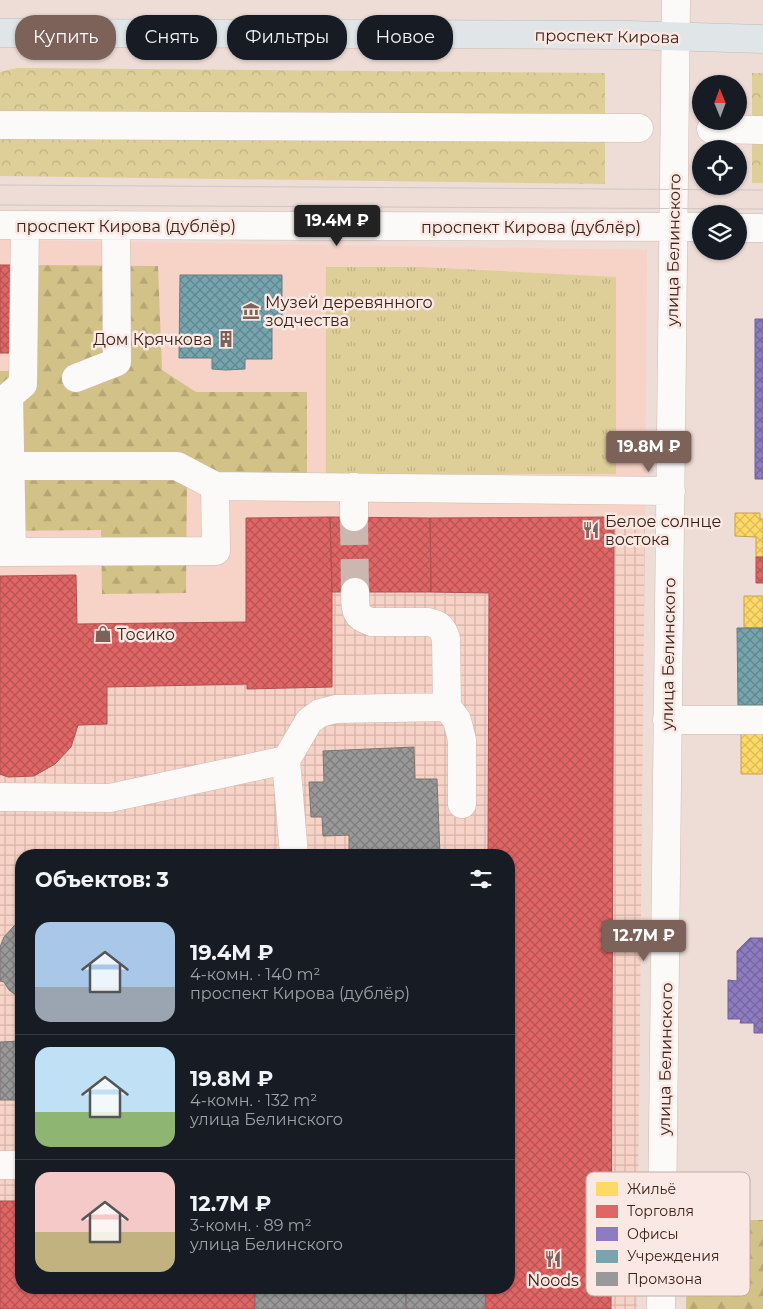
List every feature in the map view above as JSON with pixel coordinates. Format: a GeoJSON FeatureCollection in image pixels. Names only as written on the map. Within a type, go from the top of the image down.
{"type":"FeatureCollection","features":[{"type":"Feature","properties":{"kind":"main road","name":"проспект Кирова"},"geometry":{"type":"LineString","coordinates":[[0,33],[618,35],[763,39]]}},
{"type":"Feature","properties":{"kind":"street","name":"улица Белинского"},"geometry":{"type":"LineString","coordinates":[[663,1172],[676,0]]}},
{"type":"Feature","properties":{"kind":"street"},"geometry":{"type":"LineString","coordinates":[[0,125],[639,128]]}},
{"type":"Feature","properties":{"kind":"street"},"geometry":{"type":"LineString","coordinates":[[748,130],[763,130]]}},
{"type":"Feature","properties":{"kind":"street","name":"проспект Кирова (дублёр)"},"geometry":{"type":"LineString","coordinates":[[12,225],[692,227]]}},
{"type":"Feature","properties":{"kind":"street"},"geometry":{"type":"LineString","coordinates":[[12,225],[24,384],[9,396],[5,466],[6,552],[216,551],[215,486]]}},
{"type":"Feature","properties":{"kind":"street"},"geometry":{"type":"LineString","coordinates":[[76,378],[117,362],[116,225]]}},
{"type":"Feature","properties":{"kind":"street"},"geometry":{"type":"LineString","coordinates":[[747,228],[763,228]]}},
{"type":"Feature","properties":{"kind":"street"},"geometry":{"type":"LineString","coordinates":[[5,466],[177,466],[215,486],[670,491]]}},
{"type":"Feature","properties":{"kind":"street"},"geometry":{"type":"LineString","coordinates":[[354,487],[354,517]]}},
{"type":"Feature","properties":{"kind":"street"},"geometry":{"type":"LineString","coordinates":[[355,592],[357,614],[364,620],[372,622],[428,622],[437,624],[444,630],[446,639],[447,707],[457,720],[462,740],[462,804]]}},
{"type":"Feature","properties":{"kind":"street"},"geometry":{"type":"LineString","coordinates":[[293,849],[286,760],[309,721],[320,713],[336,709],[447,707]]}},
{"type":"Feature","properties":{"kind":"street"},"geometry":{"type":"LineString","coordinates":[[667,720],[763,720]]}},
{"type":"Feature","properties":{"kind":"street"},"geometry":{"type":"LineString","coordinates":[[0,798],[110,798],[286,760]]}},
{"type":"Feature","properties":{"kind":"street"},"geometry":{"type":"LineString","coordinates":[[0,1165],[15,1165]]}},
{"type":"Feature","properties":{"kind":"street","name":"улица Белинского"},"geometry":{"type":"LineString","coordinates":[[661,1296],[661,1309]]}},
{"type":"Feature","properties":{"kind":"shaded area"},"geometry":{"type":"Polygon","coordinates":[[[0,240],[647,250],[645,518],[246,518],[246,622],[77,624],[0,576],[0,240]]]}},
{"type":"Feature","properties":{"kind":"shaded area"},"geometry":{"type":"Polygon","coordinates":[[[246,518],[645,518],[638,1172],[586,1172],[586,1296],[637,1296],[637,1309],[0,1309],[0,576],[76,575],[77,624],[246,622],[246,518]]]}},
{"type":"Feature","properties":{"kind":"green space"},"geometry":{"type":"Polygon","coordinates":[[[17,68],[605,73],[605,184],[0,176],[0,72],[17,68]]]}},
{"type":"Feature","properties":{"kind":"green space"},"geometry":{"type":"Polygon","coordinates":[[[752,73],[763,73],[763,183],[752,183],[752,73]]]}},
{"type":"Feature","properties":{"kind":"green space"},"geometry":{"type":"Polygon","coordinates":[[[32,265],[158,266],[162,370],[196,392],[307,392],[307,478],[187,479],[186,593],[102,594],[101,530],[0,531],[0,371],[34,371],[32,265]]]}},
{"type":"Feature","properties":{"kind":"green space"},"geometry":{"type":"Polygon","coordinates":[[[326,267],[419,267],[616,277],[616,474],[326,474],[326,267]]]}},
{"type":"Feature","properties":{"kind":"green space"},"geometry":{"type":"Polygon","coordinates":[[[750,1220],[763,1220],[763,1309],[686,1309],[686,1296],[750,1296],[750,1220]]]}},
{"type":"Feature","properties":{"kind":"building: Жильё"},"geometry":{"type":"Polygon","coordinates":[[[735,513],[760,513],[760,519],[763,519],[763,557],[756,557],[756,537],[735,536],[735,513]]]}},
{"type":"Feature","properties":{"kind":"building: Жильё"},"geometry":{"type":"Polygon","coordinates":[[[744,596],[763,596],[763,628],[744,628],[744,596]]]}},
{"type":"Feature","properties":{"kind":"building: Жильё"},"geometry":{"type":"Polygon","coordinates":[[[741,733],[763,733],[763,774],[741,774],[741,733]]]}},
{"type":"Feature","properties":{"kind":"building: Торговля"},"geometry":{"type":"Polygon","coordinates":[[[0,265],[11,265],[12,353],[0,353],[0,265]]]}},
{"type":"Feature","properties":{"kind":"building: Торговля"},"geometry":{"type":"Polygon","coordinates":[[[330,517],[332,687],[247,689],[247,684],[107,687],[107,724],[78,725],[71,747],[55,764],[34,776],[8,777],[0,774],[0,576],[76,575],[77,624],[246,622],[246,518],[330,517]]]}},
{"type":"Feature","properties":{"kind":"building: Торговля"},"geometry":{"type":"Polygon","coordinates":[[[330,517],[430,518],[431,592],[332,592],[330,517]]]}},
{"type":"Feature","properties":{"kind":"building: Торговля"},"geometry":{"type":"Polygon","coordinates":[[[614,517],[612,1172],[586,1172],[586,1296],[611,1296],[611,1309],[485,1309],[486,1294],[515,1294],[515,849],[488,849],[489,593],[431,592],[430,518],[614,517]]]}},
{"type":"Feature","properties":{"kind":"building: Торговля"},"geometry":{"type":"Polygon","coordinates":[[[756,557],[763,557],[763,583],[756,583],[756,557]]]}},
{"type":"Feature","properties":{"kind":"building: Торговля"},"geometry":{"type":"Polygon","coordinates":[[[0,1201],[15,1201],[15,1294],[255,1294],[255,1309],[0,1309],[0,1201]]]}},
{"type":"Feature","properties":{"kind":"building: Офисы"},"geometry":{"type":"Polygon","coordinates":[[[755,319],[763,319],[763,479],[755,479],[755,319]]]}},
{"type":"Feature","properties":{"kind":"building: Офисы"},"geometry":{"type":"Polygon","coordinates":[[[750,938],[763,938],[763,1033],[754,1033],[754,1023],[740,1023],[741,1019],[728,1019],[728,980],[737,981],[737,951],[750,938]]]}},
{"type":"Feature","properties":{"kind":"building: Учреждения","name":"Дом Крячкова"},"geometry":{"type":"Polygon","coordinates":[[[180,275],[282,275],[282,319],[272,319],[272,359],[245,359],[245,369],[226,370],[212,369],[212,358],[179,358],[180,275]]]}},
{"type":"Feature","properties":{"kind":"building: Учреждения"},"geometry":{"type":"Polygon","coordinates":[[[737,628],[763,628],[763,705],[738,705],[737,628]]]}},
{"type":"Feature","properties":{"kind":"building: Промзона"},"geometry":{"type":"Polygon","coordinates":[[[414,747],[415,779],[437,779],[440,849],[349,849],[349,835],[323,836],[322,817],[311,817],[309,782],[324,782],[323,751],[414,747]]]}},
{"type":"Feature","properties":{"kind":"building: Промзона"},"geometry":{"type":"Polygon","coordinates":[[[14,926],[15,994],[9,990],[4,982],[0,981],[0,947],[4,937],[14,926]]]}},
{"type":"Feature","properties":{"kind":"building: Промзона"},"geometry":{"type":"Polygon","coordinates":[[[15,1041],[15,1100],[0,1100],[0,1042],[15,1041]]]}},
{"type":"Feature","properties":{"kind":"building: Промзона"},"geometry":{"type":"Polygon","coordinates":[[[255,1294],[406,1294],[406,1309],[255,1309],[255,1294]]]}},
{"type":"Feature","properties":{"kind":"building: Промзона"},"geometry":{"type":"Polygon","coordinates":[[[406,1294],[486,1294],[485,1309],[406,1309],[406,1294]]]}},
{"type":"Feature","properties":{"kind":"tunnel"},"geometry":{"type":"LineString","coordinates":[[354,517],[355,592]]}},
{"type":"Feature","properties":{"kind":"tram line"},"geometry":{"type":"LineString","coordinates":[[0,185],[763,190]]}},
{"type":"Feature","properties":{"kind":"tram line"},"geometry":{"type":"LineString","coordinates":[[0,205],[763,209]]}},
{"type":"Feature","properties":{"kind":"place","name":"Музей деревянного зодчества"},"geometry":{"type":"Point","coordinates":[251,311]}},
{"type":"Feature","properties":{"kind":"place","name":"Дом Крячкова"},"geometry":{"type":"Point","coordinates":[226,339]}},
{"type":"Feature","properties":{"kind":"place","name":"Белое солнце востока"},"geometry":{"type":"Point","coordinates":[591,530]}},
{"type":"Feature","properties":{"kind":"place","name":"Тосико"},"geometry":{"type":"Point","coordinates":[103,634]}},
{"type":"Feature","properties":{"kind":"place","name":"Noods"},"geometry":{"type":"Point","coordinates":[553,1259]}}]}
